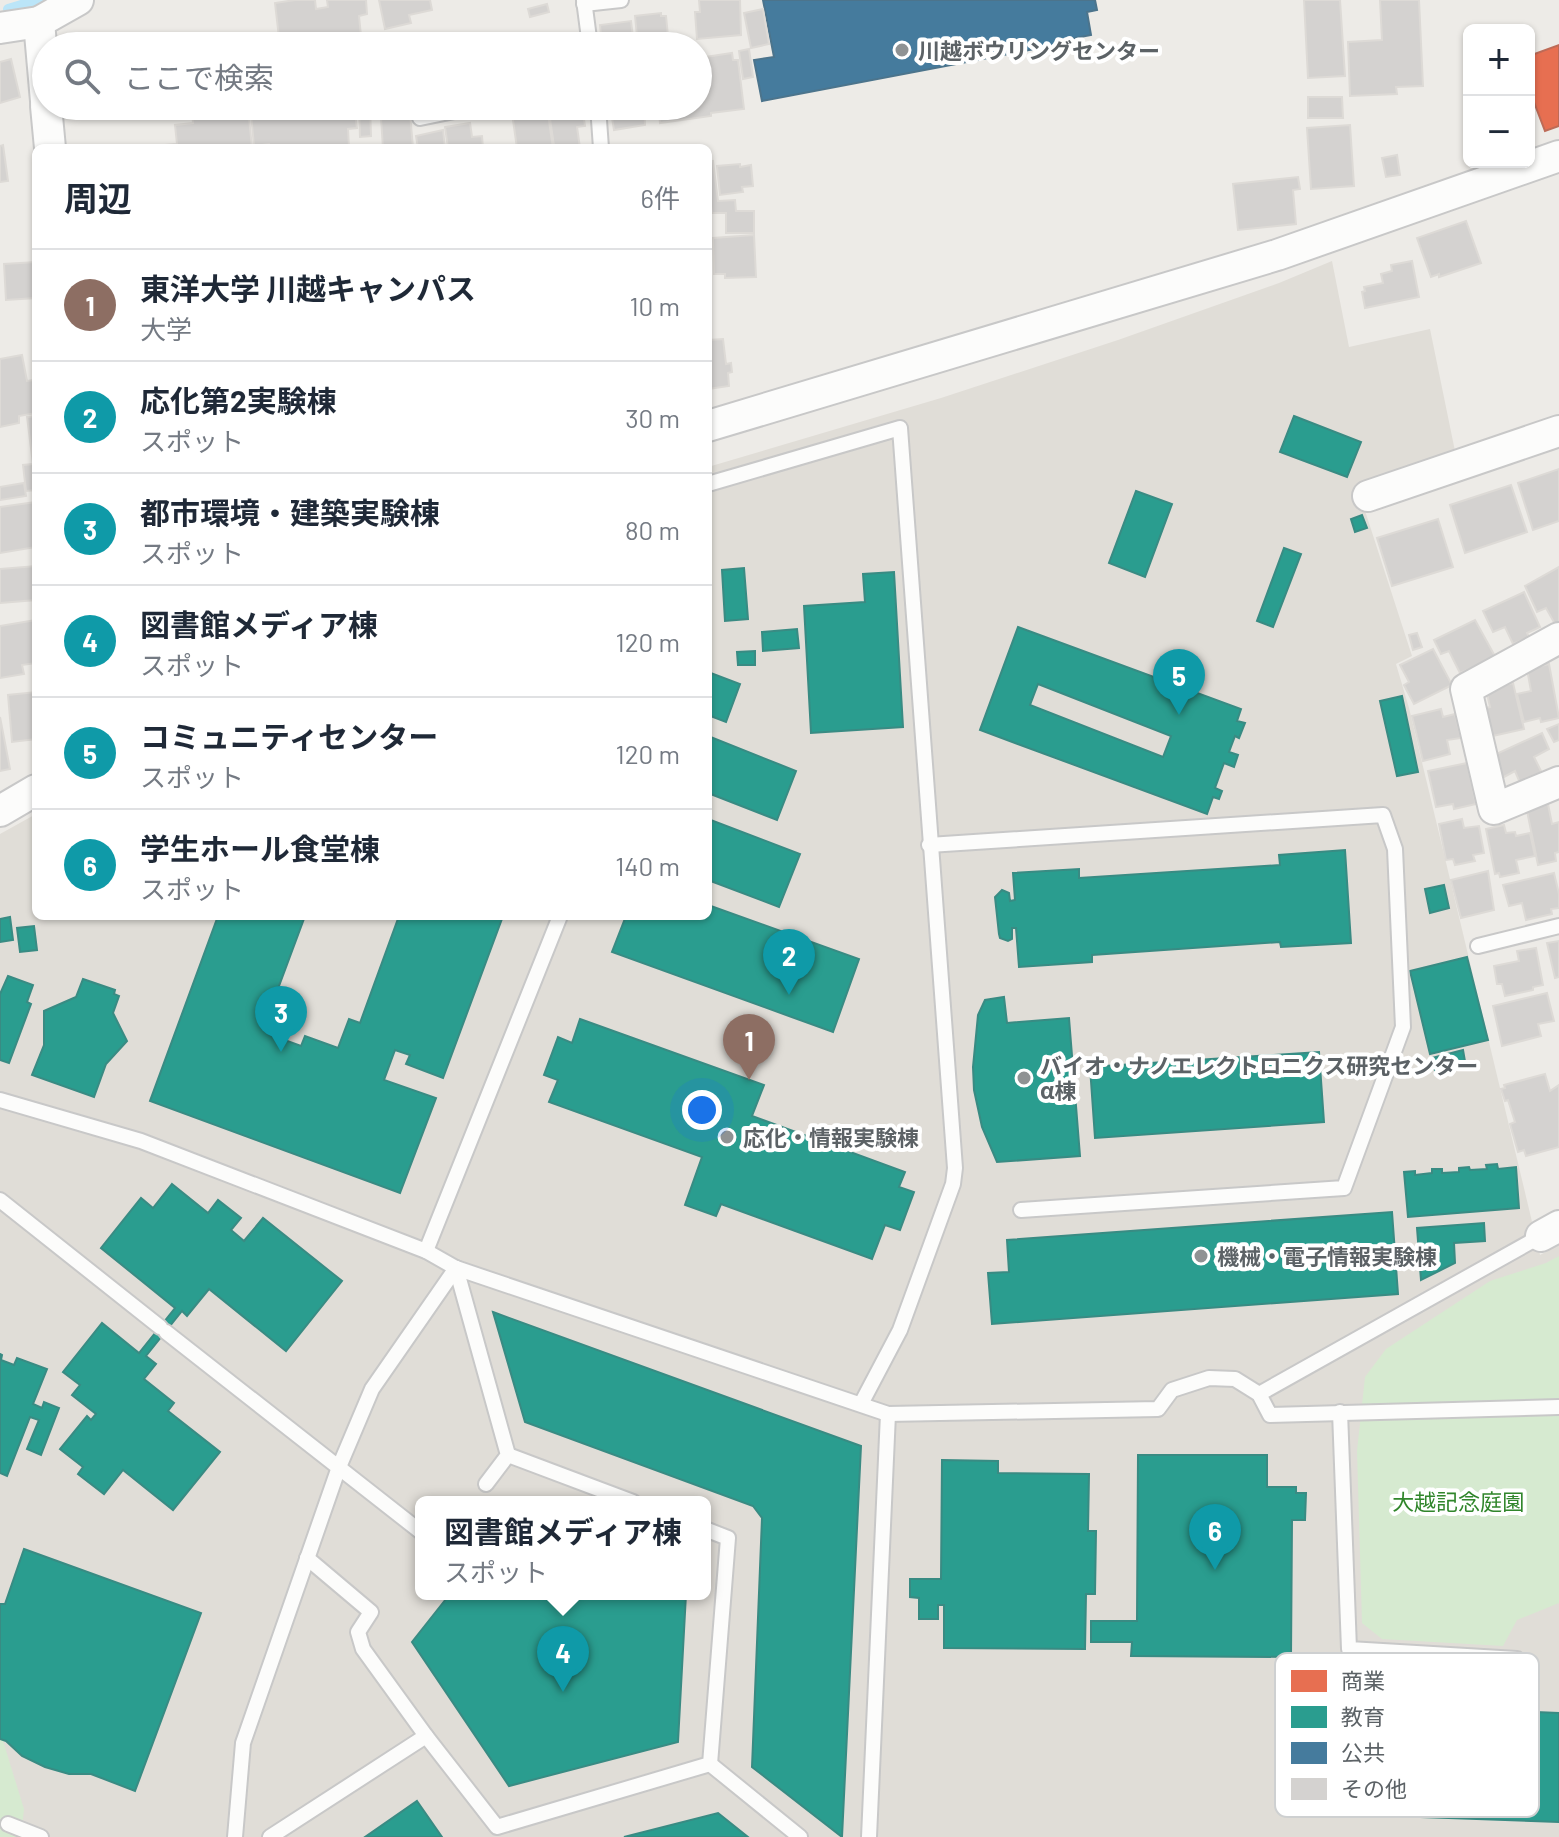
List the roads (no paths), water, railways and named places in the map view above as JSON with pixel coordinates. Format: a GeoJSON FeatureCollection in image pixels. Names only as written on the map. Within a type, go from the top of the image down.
{"type":"FeatureCollection","features":[{"type":"Feature","properties":{"kind":"street"},"geometry":{"type":"LineString","coordinates":[[0,28],[39,22],[78,0]]}},
{"type":"Feature","properties":{"kind":"street"},"geometry":{"type":"LineString","coordinates":[[39,22],[40,32]]}},
{"type":"Feature","properties":{"kind":"street"},"geometry":{"type":"LineString","coordinates":[[47,120],[50,144]]}},
{"type":"Feature","properties":{"kind":"street"},"geometry":{"type":"LineString","coordinates":[[712,425],[1277,255],[1559,156]]}},
{"type":"Feature","properties":{"kind":"street"},"geometry":{"type":"LineString","coordinates":[[1368,496],[1559,431]]}},
{"type":"Feature","properties":{"kind":"street"},"geometry":{"type":"LineString","coordinates":[[1559,638],[1466,689],[1494,809],[1559,782]]}},
{"type":"Feature","properties":{"kind":"street"},"geometry":{"type":"LineString","coordinates":[[0,811],[32,792]]}},
{"type":"Feature","properties":{"kind":"lane"},"geometry":{"type":"LineString","coordinates":[[588,32],[584,2],[621,0]]}},
{"type":"Feature","properties":{"kind":"lane"},"geometry":{"type":"LineString","coordinates":[[599,120],[601,144]]}},
{"type":"Feature","properties":{"kind":"lane"},"geometry":{"type":"LineString","coordinates":[[712,483],[900,428],[955,1168],[953,1184],[900,1330],[861,1404]]}},
{"type":"Feature","properties":{"kind":"lane"},"geometry":{"type":"LineString","coordinates":[[929,845],[1383,815],[1395,849],[1403,1027],[1344,1188],[1021,1210]]}},
{"type":"Feature","properties":{"kind":"lane"},"geometry":{"type":"LineString","coordinates":[[426,1251],[558,920]]}},
{"type":"Feature","properties":{"kind":"lane"},"geometry":{"type":"LineString","coordinates":[[1478,946],[1559,926]]}},
{"type":"Feature","properties":{"kind":"lane"},"geometry":{"type":"LineString","coordinates":[[0,1100],[141,1141],[426,1251],[456,1268],[888,1414],[1158,1409],[1172,1390],[1209,1378],[1235,1379],[1259,1394],[1270,1415],[1559,1407]]}},
{"type":"Feature","properties":{"kind":"lane"},"geometry":{"type":"LineString","coordinates":[[0,1200],[415,1527]]}},
{"type":"Feature","properties":{"kind":"lane"},"geometry":{"type":"LineString","coordinates":[[1259,1394],[1550,1231]]}},
{"type":"Feature","properties":{"kind":"lane"},"geometry":{"type":"LineString","coordinates":[[456,1268],[508,1455]]}},
{"type":"Feature","properties":{"kind":"lane"},"geometry":{"type":"LineString","coordinates":[[235,1837],[243,1743],[339,1467],[372,1389],[456,1268]]}},
{"type":"Feature","properties":{"kind":"lane"},"geometry":{"type":"LineString","coordinates":[[1340,1412],[1349,1649],[1416,1653]]}},
{"type":"Feature","properties":{"kind":"lane"},"geometry":{"type":"LineString","coordinates":[[869,1837],[888,1414]]}},
{"type":"Feature","properties":{"kind":"lane"},"geometry":{"type":"LineString","coordinates":[[486,1484],[508,1455]]}},
{"type":"Feature","properties":{"kind":"lane"},"geometry":{"type":"LineString","coordinates":[[508,1455],[617,1496]]}},
{"type":"Feature","properties":{"kind":"lane"},"geometry":{"type":"LineString","coordinates":[[710,1764],[728,1538],[711,1531]]}},
{"type":"Feature","properties":{"kind":"lane"},"geometry":{"type":"LineString","coordinates":[[307,1558],[371,1612],[358,1632],[363,1649],[497,1827],[710,1764]]}},
{"type":"Feature","properties":{"kind":"lane"},"geometry":{"type":"LineString","coordinates":[[270,1837],[426,1736]]}},
{"type":"Feature","properties":{"kind":"lane"},"geometry":{"type":"LineString","coordinates":[[710,1764],[800,1837]]}},
{"type":"Feature","properties":{"kind":"lane"},"geometry":{"type":"LineString","coordinates":[[8,1824],[41,1837]]}},
{"type":"Feature","properties":{"kind":"waterway"},"geometry":{"type":"LineString","coordinates":[[8,9],[38,0]]}},
{"type":"Feature","properties":{"kind":"place","name":"川越ボウリングセンター"},"geometry":{"type":"Point","coordinates":[902,50]}},
{"type":"Feature","properties":{"kind":"place","name":"コミュニティセンター"},"geometry":{"type":"Point","coordinates":[1179,715]}},
{"type":"Feature","properties":{"kind":"place","name":"応化第2実験棟"},"geometry":{"type":"Point","coordinates":[789,995]}},
{"type":"Feature","properties":{"kind":"place","name":"都市環境・建築実験棟"},"geometry":{"type":"Point","coordinates":[281,1052]}},
{"type":"Feature","properties":{"kind":"place","name":"バイオ・ナノエレクトロニクス研究センター α棟"},"geometry":{"type":"Point","coordinates":[1024,1078]}},
{"type":"Feature","properties":{"kind":"place","name":"東洋大学 川越キャンパス"},"geometry":{"type":"Point","coordinates":[749,1080]}},
{"type":"Feature","properties":{"kind":"place","name":"応化・情報実験棟"},"geometry":{"type":"Point","coordinates":[727,1137]}},
{"type":"Feature","properties":{"kind":"place","name":"機械・電子情報実験棟"},"geometry":{"type":"Point","coordinates":[1201,1256]}},
{"type":"Feature","properties":{"kind":"place","name":"学生ホール食堂棟"},"geometry":{"type":"Point","coordinates":[1215,1570]}},
{"type":"Feature","properties":{"kind":"place","name":"図書館メディア棟"},"geometry":{"type":"Point","coordinates":[563,1692]}},
{"type":"Feature","properties":{"kind":"park label","name":"大越記念庭園"},"geometry":{"type":"Point","coordinates":[1458,1501]}}]}
